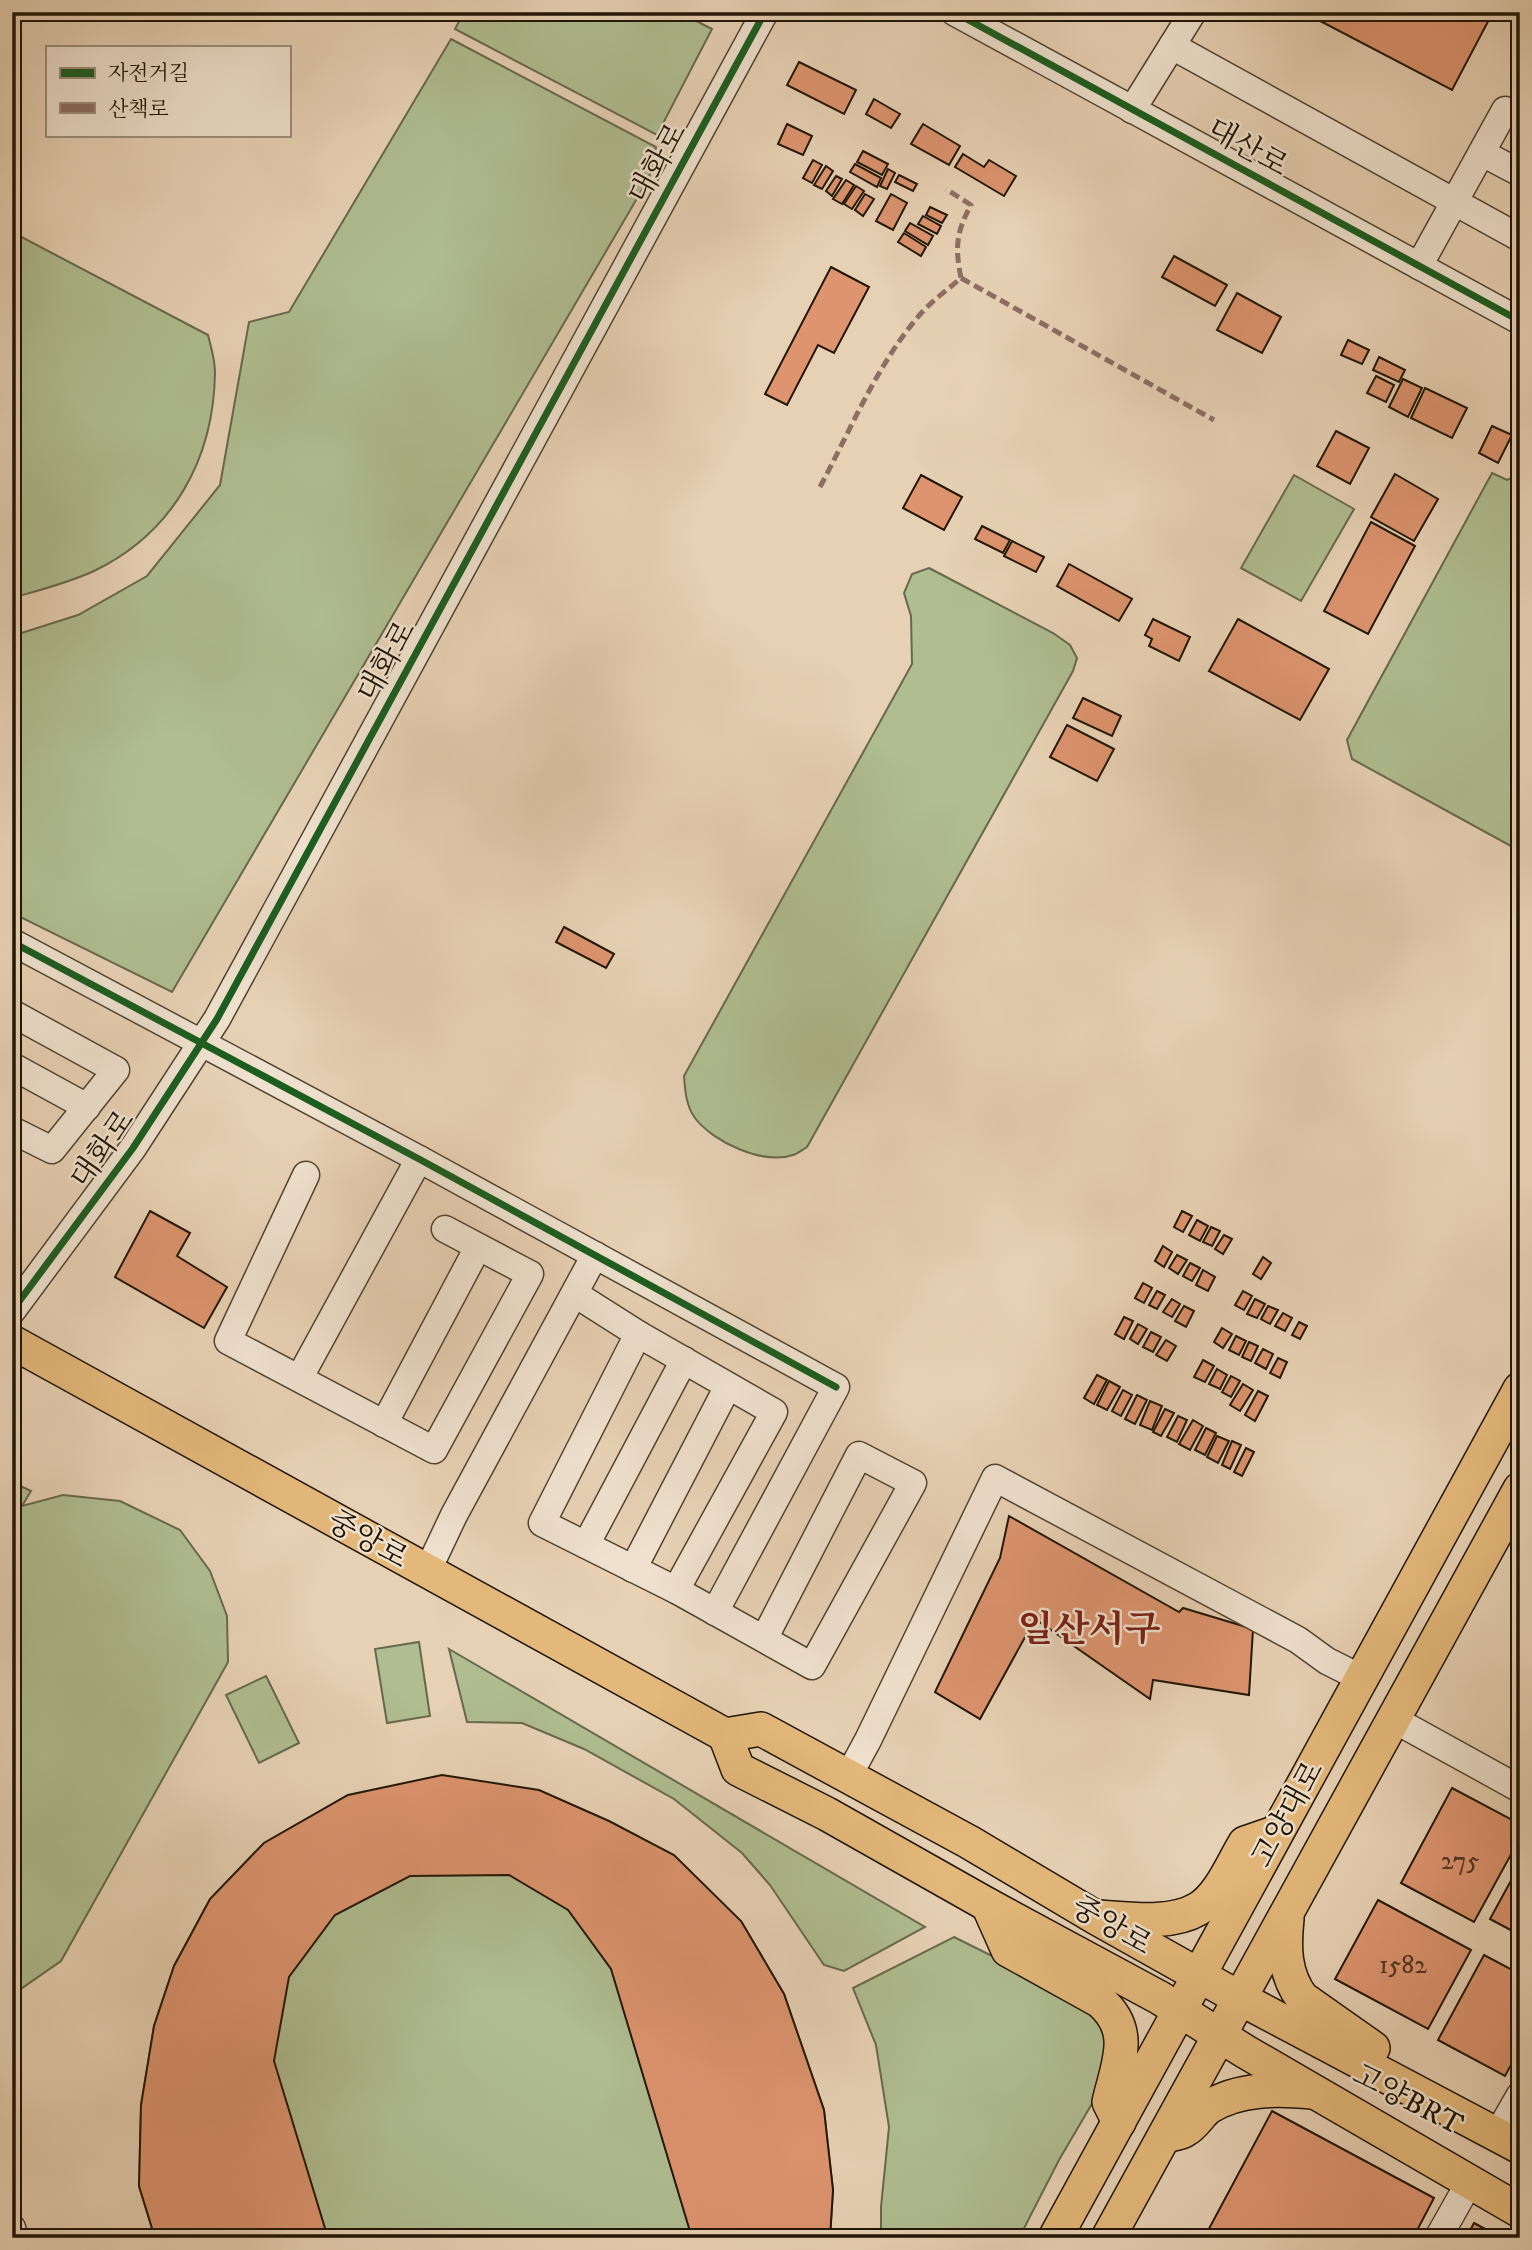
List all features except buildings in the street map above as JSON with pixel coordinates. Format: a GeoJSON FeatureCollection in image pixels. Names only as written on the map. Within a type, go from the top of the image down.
{"type":"FeatureCollection","features":[{"type":"Feature","properties":{"kind":"main road","name":"중앙로"},"geometry":{"type":"LineString","coordinates":[[12,1342],[725,1735],[761,1729],[849,1775],[1241,1998],[1508,2141]]}},
{"type":"Feature","properties":{"kind":"main road","name":"고양대로"},"geometry":{"type":"LineString","coordinates":[[1055,2238],[1520,1390]]}},
{"type":"Feature","properties":{"kind":"main road","name":"고양대로"},"geometry":{"type":"LineString","coordinates":[[1108,2238],[1520,1489]]}},
{"type":"Feature","properties":{"kind":"main road","name":"중앙로"},"geometry":{"type":"LineString","coordinates":[[725,1735],[738,1769],[827,1814],[1179,2010],[1520,2211]]}},
{"type":"Feature","properties":{"kind":"main road"},"geometry":{"type":"LineString","coordinates":[[1096,1917],[1171,1917],[1198,1909],[1220,1885],[1245,1843],[1277,1832]]}},
{"type":"Feature","properties":{"kind":"main road"},"geometry":{"type":"LineString","coordinates":[[988,1905],[1008,1950],[1100,2001],[1111,2010],[1120,2024],[1121,2054],[1109,2102],[1119,2122]]}},
{"type":"Feature","properties":{"kind":"main road"},"geometry":{"type":"LineString","coordinates":[[1288,1910],[1286,1961],[1297,1991],[1310,2004],[1379,2052],[1389,2077]]}},
{"type":"Feature","properties":{"kind":"main road"},"geometry":{"type":"LineString","coordinates":[[1164,2137],[1186,2130],[1206,2109],[1220,2101],[1281,2089],[1316,2093]]}},
{"type":"Feature","properties":{"kind":"street","name":"대화로"},"geometry":{"type":"LineString","coordinates":[[12,1311],[133,1148],[201,1044],[765,12]]}},
{"type":"Feature","properties":{"kind":"street","name":"대산로"},"geometry":{"type":"LineString","coordinates":[[954,12],[1520,321]]}},
{"type":"Feature","properties":{"kind":"street"},"geometry":{"type":"LineString","coordinates":[[1132,110],[1193,12]]}},
{"type":"Feature","properties":{"kind":"street"},"geometry":{"type":"LineString","coordinates":[[1172,46],[1520,238]]}},
{"type":"Feature","properties":{"kind":"street"},"geometry":{"type":"LineString","coordinates":[[1419,266],[1505,110],[1520,117]]}},
{"type":"Feature","properties":{"kind":"street"},"geometry":{"type":"LineString","coordinates":[[1482,153],[1520,173]]}},
{"type":"Feature","properties":{"kind":"street"},"geometry":{"type":"LineString","coordinates":[[12,942],[419,1159],[836,1387],[715,1612]]}},
{"type":"Feature","properties":{"kind":"street"},"geometry":{"type":"LineString","coordinates":[[12,1013],[116,1070],[52,1150],[12,1130]]}},
{"type":"Feature","properties":{"kind":"street"},"geometry":{"type":"LineString","coordinates":[[12,1066],[87,1107]]}},
{"type":"Feature","properties":{"kind":"street"},"geometry":{"type":"LineString","coordinates":[[300,1377],[419,1159]]}},
{"type":"Feature","properties":{"kind":"street"},"geometry":{"type":"LineString","coordinates":[[306,1175],[228,1342],[300,1377],[434,1450],[530,1274],[445,1229]]}},
{"type":"Feature","properties":{"kind":"street"},"geometry":{"type":"LineString","coordinates":[[384,1423],[478,1247]]}},
{"type":"Feature","properties":{"kind":"street"},"geometry":{"type":"LineString","coordinates":[[427,1572],[454,1515],[595,1255]]}},
{"type":"Feature","properties":{"kind":"street"},"geometry":{"type":"LineString","coordinates":[[575,1294],[638,1334],[774,1412],[677,1590]]}},
{"type":"Feature","properties":{"kind":"street"},"geometry":{"type":"LineString","coordinates":[[638,1334],[542,1523],[677,1590],[715,1612],[812,1666],[913,1483],[859,1455],[764,1639]]}},
{"type":"Feature","properties":{"kind":"street"},"geometry":{"type":"LineString","coordinates":[[586,1545],[684,1360]]}},
{"type":"Feature","properties":{"kind":"street"},"geometry":{"type":"LineString","coordinates":[[633,1569],[728,1386]]}},
{"type":"Feature","properties":{"kind":"street"},"geometry":{"type":"LineString","coordinates":[[849,1775],[995,1478],[1298,1640],[1328,1661],[1362,1678]]}},
{"type":"Feature","properties":{"kind":"street"},"geometry":{"type":"LineString","coordinates":[[1393,1719],[1520,1789]]}},
{"type":"Feature","properties":{"kind":"street","name":"고양BRT"},"geometry":{"type":"LineString","coordinates":[[1265,2063],[1520,2194]]}},
{"type":"Feature","properties":{"kind":"street","name":"고양BRT"},"geometry":{"type":"LineString","coordinates":[[1389,2077],[1471,2132],[1520,2158]]}},
{"type":"Feature","properties":{"kind":"street","name":"중앙로"},"geometry":{"type":"LineString","coordinates":[[1508,2141],[1520,2095]]}},
{"type":"Feature","properties":{"kind":"street"},"geometry":{"type":"LineString","coordinates":[[1438,2238],[1469,2183]]}},
{"type":"Feature","properties":{"kind":"street"},"geometry":{"type":"LineString","coordinates":[[12,2228],[15,2238]]}},
{"type":"Feature","properties":{"kind":"green space"},"geometry":{"type":"Polygon","coordinates":[[[464,12],[679,12],[712,29],[657,135],[455,29],[464,12]]]}},
{"type":"Feature","properties":{"kind":"green space"},"geometry":{"type":"Polygon","coordinates":[[[451,39],[656,147],[649,178],[172,992],[12,913],[12,636],[78,615],[147,576],[220,485],[249,322],[289,312],[451,39]]]}},
{"type":"Feature","properties":{"kind":"green space"},"geometry":{"type":"Polygon","coordinates":[[[12,232],[208,335],[215,372],[213,404],[207,434],[184,490],[167,514],[146,536],[122,555],[94,571],[12,598],[12,232]]]}},
{"type":"Feature","properties":{"kind":"green space"},"geometry":{"type":"Polygon","coordinates":[[[1492,473],[1507,480],[1520,474],[1520,851],[1352,759],[1347,740],[1492,473]]]}},
{"type":"Feature","properties":{"kind":"green space"},"geometry":{"type":"Polygon","coordinates":[[[1294,475],[1354,509],[1301,601],[1241,568],[1294,475]]]}},
{"type":"Feature","properties":{"kind":"green space"},"geometry":{"type":"Polygon","coordinates":[[[929,568],[1053,633],[1070,645],[1077,658],[1073,671],[807,1147],[795,1154],[781,1157],[754,1154],[726,1143],[703,1127],[688,1103],[684,1076],[912,664],[911,616],[904,593],[912,574],[929,568]]]}},
{"type":"Feature","properties":{"kind":"green space"},"geometry":{"type":"Polygon","coordinates":[[[12,1482],[31,1491],[22,1506],[63,1495],[120,1501],[180,1530],[210,1571],[227,1616],[228,1662],[61,1961],[12,1995],[12,1482]]]}},
{"type":"Feature","properties":{"kind":"green space"},"geometry":{"type":"Polygon","coordinates":[[[419,1642],[430,1716],[387,1723],[375,1649],[419,1642]]]}},
{"type":"Feature","properties":{"kind":"green space"},"geometry":{"type":"Polygon","coordinates":[[[449,1649],[925,1927],[844,1971],[824,1965],[770,1885],[742,1853],[674,1799],[584,1749],[522,1723],[467,1722],[449,1649]]]}},
{"type":"Feature","properties":{"kind":"green space"},"geometry":{"type":"Polygon","coordinates":[[[266,1676],[299,1743],[259,1763],[226,1695],[266,1676]]]}},
{"type":"Feature","properties":{"kind":"green space"},"geometry":{"type":"Polygon","coordinates":[[[348,1795],[741,1921],[784,1994],[824,2110],[833,2190],[830,2238],[155,2238],[139,2186],[141,2105],[154,2026],[174,1966],[210,1899],[264,1843],[348,1795]]]}},
{"type":"Feature","properties":{"kind":"green space"},"geometry":{"type":"Polygon","coordinates":[[[954,1937],[1101,2010],[1114,2066],[1059,2160],[1019,2238],[881,2238],[881,2207],[889,2127],[876,2045],[853,1988],[954,1937]]]}},
{"type":"Feature","properties":{"kind":"marked path"},"geometry":{"type":"LineString","coordinates":[[820,487],[876,378],[902,337],[927,307],[961,278],[958,240],[971,205],[946,189]]}},
{"type":"Feature","properties":{"kind":"marked path"},"geometry":{"type":"LineString","coordinates":[[961,278],[1214,420]]}},
{"type":"Feature","properties":{"kind":"cycle path"},"geometry":{"type":"LineString","coordinates":[[12,1311],[133,1148],[217,1019],[765,12]]}},
{"type":"Feature","properties":{"kind":"cycle path"},"geometry":{"type":"LineString","coordinates":[[954,12],[1520,321]]}},
{"type":"Feature","properties":{"kind":"cycle path"},"geometry":{"type":"LineString","coordinates":[[12,942],[419,1159],[836,1387]]}},
{"type":"Feature","properties":{"kind":"district","name":"일산서구"},"geometry":{"type":"Point","coordinates":[1089,1628]}}]}
